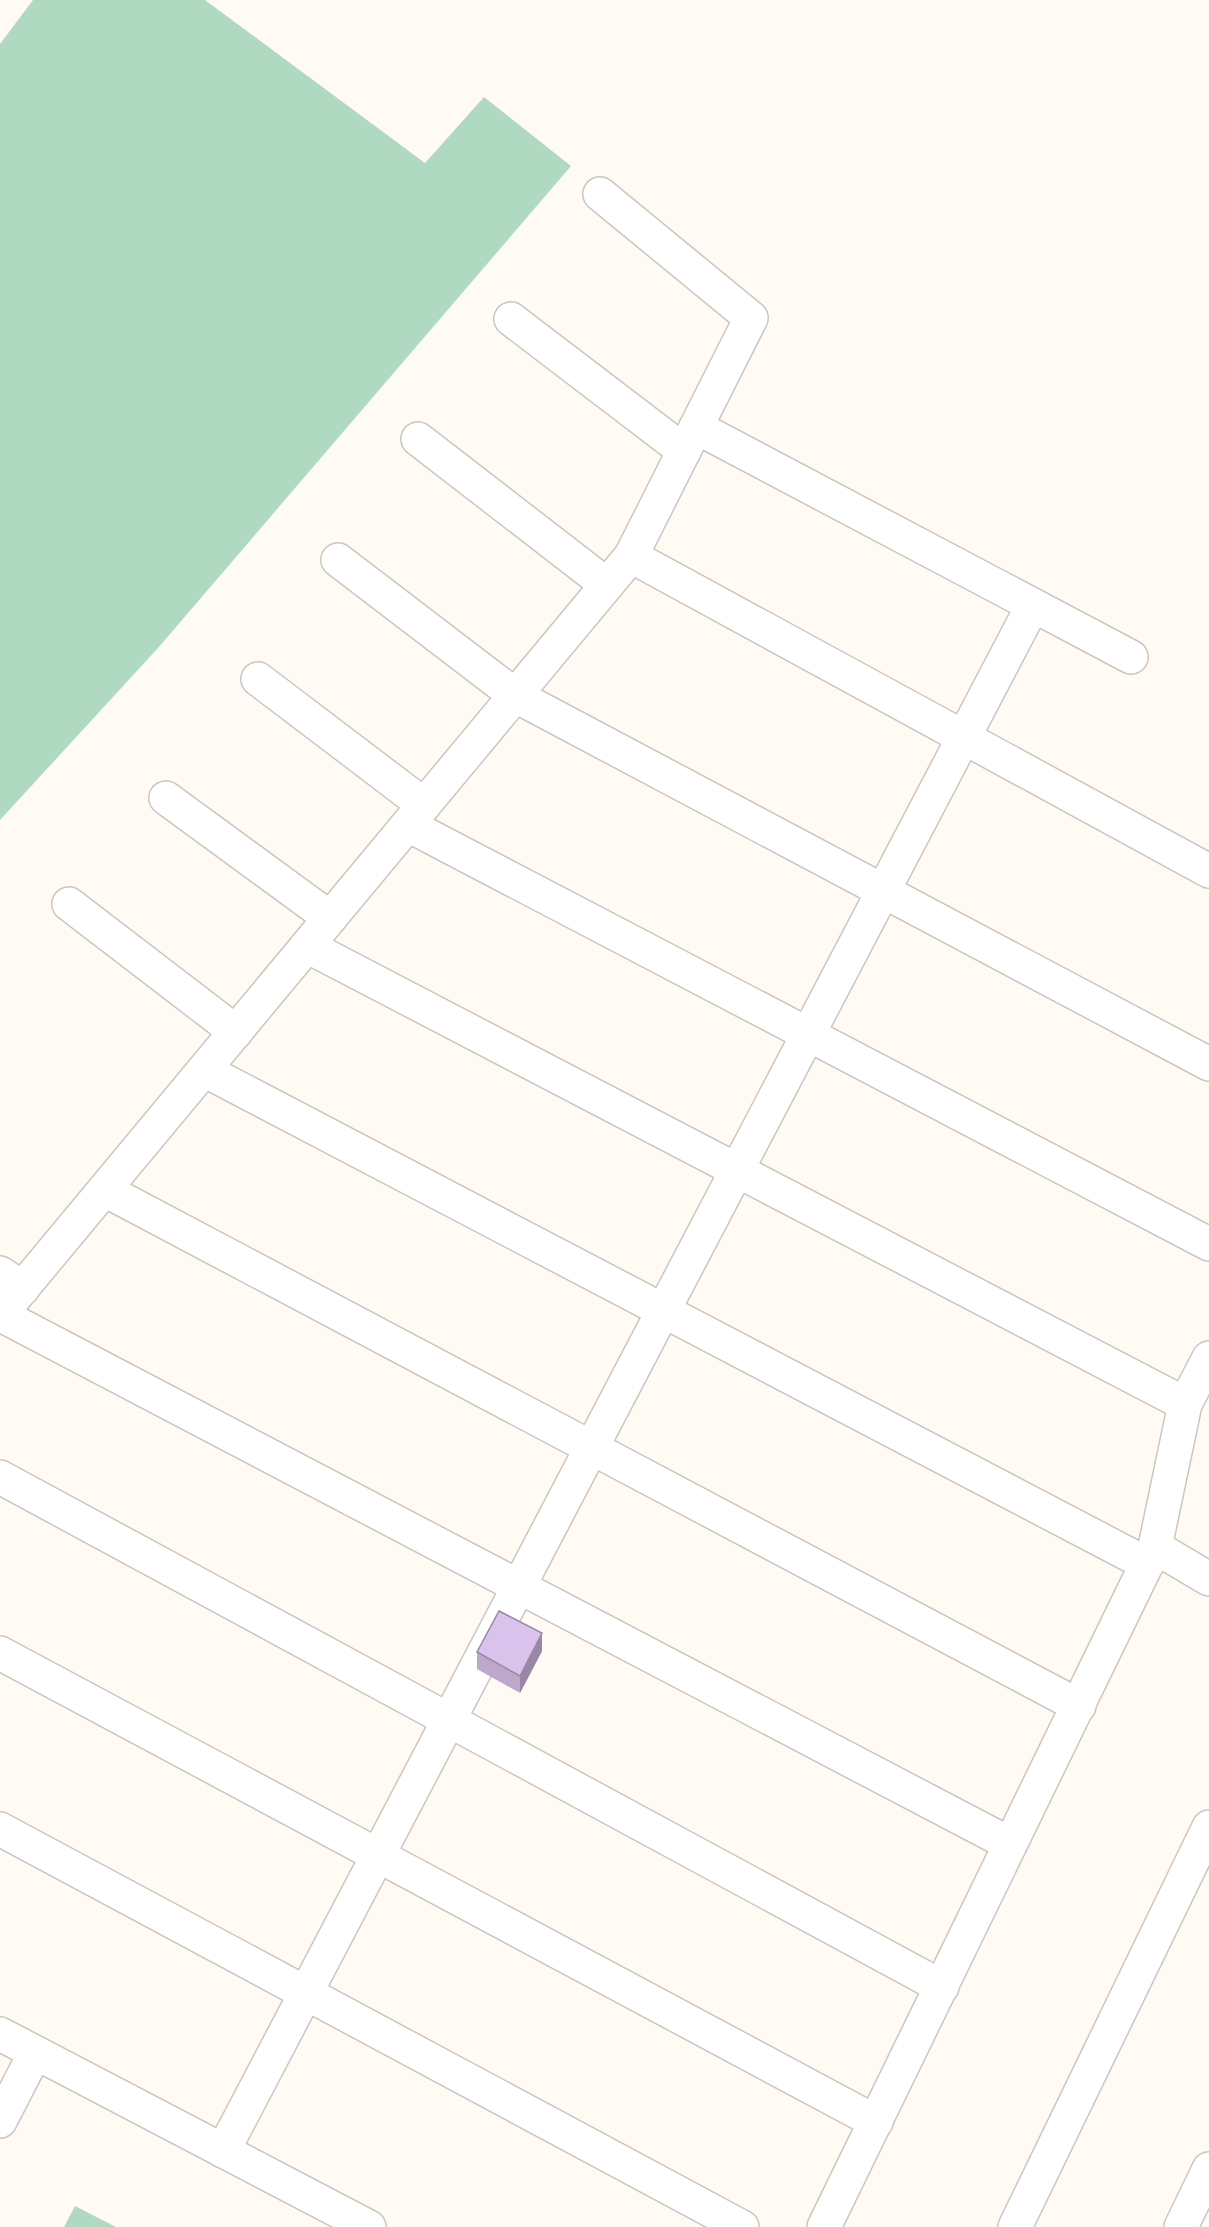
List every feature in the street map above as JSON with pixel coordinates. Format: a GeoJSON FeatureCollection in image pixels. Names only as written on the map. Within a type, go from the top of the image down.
{"type":"FeatureCollection","features":[{"type":"Feature","properties":{"kind":"street"},"geometry":{"type":"LineString","coordinates":[[600,194],[751,318],[631,556],[105,1190],[11,1281],[0,1315],[1011,1844]]}},
{"type":"Feature","properties":{"kind":"street"},"geometry":{"type":"LineString","coordinates":[[511,319],[690,439],[1033,605],[1131,657]]}},
{"type":"Feature","properties":{"kind":"street"},"geometry":{"type":"LineString","coordinates":[[418,439],[607,585]]}},
{"type":"Feature","properties":{"kind":"street"},"geometry":{"type":"LineString","coordinates":[[631,556],[1209,871]]}},
{"type":"Feature","properties":{"kind":"street"},"geometry":{"type":"LineString","coordinates":[[338,560],[516,696],[1209,1064]]}},
{"type":"Feature","properties":{"kind":"street"},"geometry":{"type":"LineString","coordinates":[[223,2151],[1033,605]]}},
{"type":"Feature","properties":{"kind":"street"},"geometry":{"type":"LineString","coordinates":[[258,679],[416,815],[808,1034],[1209,1244]]}},
{"type":"Feature","properties":{"kind":"street"},"geometry":{"type":"LineString","coordinates":[[166,798],[330,918]]}},
{"type":"Feature","properties":{"kind":"street"},"geometry":{"type":"LineString","coordinates":[[69,904],[236,1032]]}},
{"type":"Feature","properties":{"kind":"street"},"geometry":{"type":"LineString","coordinates":[[307,946],[1185,1404]]}},
{"type":"Feature","properties":{"kind":"street"},"geometry":{"type":"LineString","coordinates":[[204,1070],[663,1310],[1151,1556],[1209,1579]]}},
{"type":"Feature","properties":{"kind":"street"},"geometry":{"type":"LineString","coordinates":[[105,1190],[1078,1706]]}},
{"type":"Feature","properties":{"kind":"street"},"geometry":{"type":"LineString","coordinates":[[824,2227],[1151,1556],[1185,1404],[1209,1358]]}},
{"type":"Feature","properties":{"kind":"street"},"geometry":{"type":"LineString","coordinates":[[0,1477],[942,1987]]}},
{"type":"Feature","properties":{"kind":"street"},"geometry":{"type":"LineString","coordinates":[[0,1653],[876,2122]]}},
{"type":"Feature","properties":{"kind":"street"},"geometry":{"type":"LineString","coordinates":[[1015,2227],[1209,1827]]}},
{"type":"Feature","properties":{"kind":"street"},"geometry":{"type":"LineString","coordinates":[[0,1829],[742,2227]]}},
{"type":"Feature","properties":{"kind":"street"},"geometry":{"type":"LineString","coordinates":[[0,2034],[369,2227]]}},
{"type":"Feature","properties":{"kind":"street"},"geometry":{"type":"LineString","coordinates":[[0,2121],[35,2053]]}},
{"type":"Feature","properties":{"kind":"street"},"geometry":{"type":"LineString","coordinates":[[1181,2227],[1209,2169]]}},
{"type":"Feature","properties":{"kind":"green space"},"geometry":{"type":"Polygon","coordinates":[[[33,0],[205,0],[425,163],[484,97],[571,166],[158,648],[0,820],[0,44],[33,0]]]}},
{"type":"Feature","properties":{"kind":"green space"},"geometry":{"type":"Polygon","coordinates":[[[75,2206],[116,2227],[64,2227],[75,2206]]]}},
{"type":"Feature","properties":{"kind":"building"},"geometry":{"type":"Polygon","coordinates":[[[499,1611],[542,1633],[520,1676],[477,1652],[499,1611]]]}}]}
